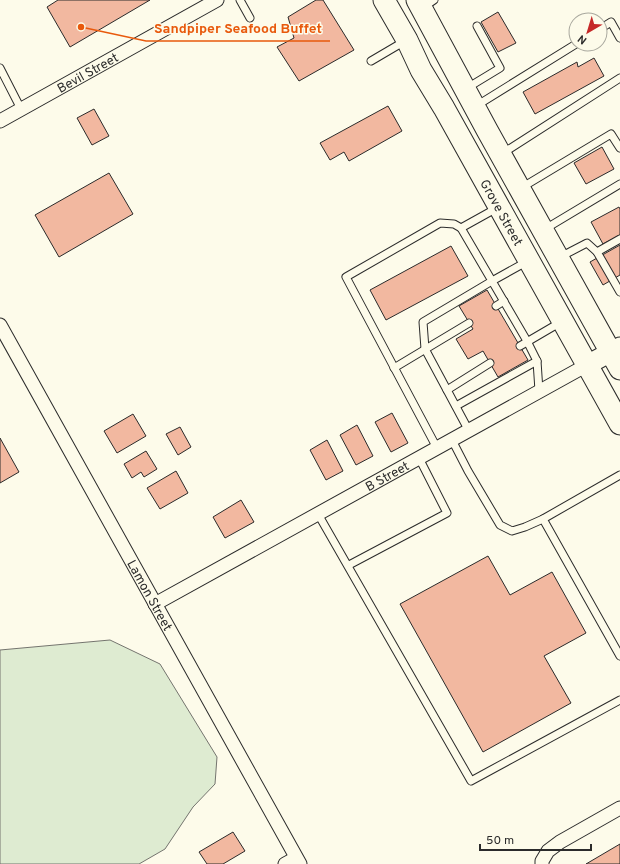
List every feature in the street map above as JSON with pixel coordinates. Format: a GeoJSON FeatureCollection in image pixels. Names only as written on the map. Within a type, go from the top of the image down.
{"type":"FeatureCollection","features":[{"type":"Feature","properties":{"kind":"main road","name":"Grove Street"},"geometry":{"type":"LineString","coordinates":[[384,0],[421,70],[444,108],[620,424]]}},
{"type":"Feature","properties":{"kind":"main road","name":"Grove Street"},"geometry":{"type":"LineString","coordinates":[[424,3],[470,98],[558,258],[617,356]]}},
{"type":"Feature","properties":{"kind":"main road","name":"B Street"},"geometry":{"type":"LineString","coordinates":[[587,365],[617,356]]}},
{"type":"Feature","properties":{"kind":"street","name":"Bevil Street"},"geometry":{"type":"LineString","coordinates":[[0,121],[217,0]]}},
{"type":"Feature","properties":{"kind":"street","name":"Lamon Street"},"geometry":{"type":"LineString","coordinates":[[0,325],[155,604],[294,862]]}},
{"type":"Feature","properties":{"kind":"street","name":"B Street"},"geometry":{"type":"LineString","coordinates":[[155,604],[587,365]]}},
{"type":"Feature","properties":{"kind":"street"},"geometry":{"type":"LineString","coordinates":[[542,864],[542,861],[548,851],[560,842],[620,808]]}},
{"type":"Feature","properties":{"kind":"lane"},"geometry":{"type":"LineString","coordinates":[[240,0],[250,18]]}},
{"type":"Feature","properties":{"kind":"lane"},"geometry":{"type":"LineString","coordinates":[[608,24],[611,22],[620,38]]}},
{"type":"Feature","properties":{"kind":"lane"},"geometry":{"type":"LineString","coordinates":[[470,98],[500,68],[477,26]]}},
{"type":"Feature","properties":{"kind":"lane"},"geometry":{"type":"LineString","coordinates":[[371,60],[406,40]]}},
{"type":"Feature","properties":{"kind":"lane"},"geometry":{"type":"LineString","coordinates":[[470,98],[568,48]]}},
{"type":"Feature","properties":{"kind":"lane"},"geometry":{"type":"LineString","coordinates":[[0,68],[21,109]]}},
{"type":"Feature","properties":{"kind":"lane"},"geometry":{"type":"LineString","coordinates":[[501,154],[620,78]]}},
{"type":"Feature","properties":{"kind":"lane"},"geometry":{"type":"LineString","coordinates":[[520,188],[612,134],[620,148]]}},
{"type":"Feature","properties":{"kind":"lane"},"geometry":{"type":"LineString","coordinates":[[543,230],[620,184]]}},
{"type":"Feature","properties":{"kind":"lane"},"geometry":{"type":"LineString","coordinates":[[461,228],[499,206]]}},
{"type":"Feature","properties":{"kind":"lane"},"geometry":{"type":"LineString","coordinates":[[436,448],[346,277],[440,223],[454,224],[461,228],[527,341],[537,361],[539,391]]}},
{"type":"Feature","properties":{"kind":"lane"},"geometry":{"type":"LineString","coordinates":[[597,252],[620,239]]}},
{"type":"Feature","properties":{"kind":"lane"},"geometry":{"type":"LineString","coordinates":[[558,258],[587,243],[597,252],[620,292]]}},
{"type":"Feature","properties":{"kind":"lane"},"geometry":{"type":"LineString","coordinates":[[469,430],[424,349],[423,322],[529,261]]}},
{"type":"Feature","properties":{"kind":"lane"},"geometry":{"type":"LineString","coordinates":[[496,306],[504,301]]}},
{"type":"Feature","properties":{"kind":"lane"},"geometry":{"type":"LineString","coordinates":[[520,346],[563,321]]}},
{"type":"Feature","properties":{"kind":"lane"},"geometry":{"type":"LineString","coordinates":[[394,368],[469,322]]}},
{"type":"Feature","properties":{"kind":"lane"},"geometry":{"type":"LineString","coordinates":[[456,406],[537,361]]}},
{"type":"Feature","properties":{"kind":"lane"},"geometry":{"type":"LineString","coordinates":[[447,390],[490,363]]}},
{"type":"Feature","properties":{"kind":"lane"},"geometry":{"type":"LineString","coordinates":[[452,440],[468,471],[500,525],[512,531],[525,527],[620,475]]}},
{"type":"Feature","properties":{"kind":"lane"},"geometry":{"type":"LineString","coordinates":[[349,565],[447,513],[418,458]]}},
{"type":"Feature","properties":{"kind":"lane"},"geometry":{"type":"LineString","coordinates":[[318,514],[349,565],[472,781],[620,700]]}},
{"type":"Feature","properties":{"kind":"lane"},"geometry":{"type":"LineString","coordinates":[[542,518],[620,656]]}},
{"type":"Feature","properties":{"kind":"green space"},"geometry":{"type":"Polygon","coordinates":[[[110,640],[160,664],[217,757],[215,784],[193,807],[165,849],[139,864],[0,864],[0,650],[110,640]]]}},
{"type":"Feature","properties":{"kind":"building"},"geometry":{"type":"Polygon","coordinates":[[[58,0],[150,0],[70,47],[47,7],[58,0]]]}},
{"type":"Feature","properties":{"kind":"building"},"geometry":{"type":"Polygon","coordinates":[[[316,0],[323,0],[354,50],[299,81],[277,47],[294,38],[288,17],[316,0]]]}},
{"type":"Feature","properties":{"kind":"building"},"geometry":{"type":"Polygon","coordinates":[[[498,12],[516,43],[498,52],[481,22],[498,12]]]}},
{"type":"Feature","properties":{"kind":"building"},"geometry":{"type":"Polygon","coordinates":[[[594,58],[604,76],[535,114],[523,92],[577,62],[578,67],[594,58]]]}},
{"type":"Feature","properties":{"kind":"building"},"geometry":{"type":"Polygon","coordinates":[[[388,106],[402,131],[349,161],[344,152],[330,160],[320,143],[388,106]]]}},
{"type":"Feature","properties":{"kind":"building"},"geometry":{"type":"Polygon","coordinates":[[[94,109],[109,136],[92,145],[77,118],[94,109]]]}},
{"type":"Feature","properties":{"kind":"building"},"geometry":{"type":"Polygon","coordinates":[[[602,147],[614,169],[586,184],[574,163],[602,147]]]}},
{"type":"Feature","properties":{"kind":"building"},"geometry":{"type":"Polygon","coordinates":[[[109,173],[133,214],[59,257],[35,215],[109,173]]]}},
{"type":"Feature","properties":{"kind":"building"},"geometry":{"type":"Polygon","coordinates":[[[619,207],[620,235],[603,244],[591,222],[619,207]]]}},
{"type":"Feature","properties":{"kind":"building"},"geometry":{"type":"Polygon","coordinates":[[[620,245],[620,275],[603,285],[590,262],[620,245]]]}},
{"type":"Feature","properties":{"kind":"building"},"geometry":{"type":"Polygon","coordinates":[[[451,246],[468,276],[386,320],[370,290],[451,246]]]}},
{"type":"Feature","properties":{"kind":"building"},"geometry":{"type":"Polygon","coordinates":[[[487,290],[528,360],[498,377],[483,351],[468,359],[456,339],[473,329],[459,306],[487,290]]]}},
{"type":"Feature","properties":{"kind":"building"},"geometry":{"type":"Polygon","coordinates":[[[392,413],[408,443],[391,452],[375,422],[392,413]]]}},
{"type":"Feature","properties":{"kind":"building"},"geometry":{"type":"Polygon","coordinates":[[[133,414],[146,436],[117,453],[104,431],[133,414]]]}},
{"type":"Feature","properties":{"kind":"building"},"geometry":{"type":"Polygon","coordinates":[[[357,425],[373,456],[356,465],[340,435],[357,425]]]}},
{"type":"Feature","properties":{"kind":"building"},"geometry":{"type":"Polygon","coordinates":[[[180,427],[191,447],[178,455],[166,434],[180,427]]]}},
{"type":"Feature","properties":{"kind":"building"},"geometry":{"type":"Polygon","coordinates":[[[0,438],[19,472],[0,483],[0,438]]]}},
{"type":"Feature","properties":{"kind":"building"},"geometry":{"type":"Polygon","coordinates":[[[327,440],[343,471],[326,480],[310,450],[327,440]]]}},
{"type":"Feature","properties":{"kind":"building"},"geometry":{"type":"Polygon","coordinates":[[[146,451],[157,469],[144,477],[141,472],[132,478],[124,464],[146,451]]]}},
{"type":"Feature","properties":{"kind":"building"},"geometry":{"type":"Polygon","coordinates":[[[176,471],[188,493],[160,509],[147,488],[176,471]]]}},
{"type":"Feature","properties":{"kind":"building"},"geometry":{"type":"Polygon","coordinates":[[[241,500],[254,522],[225,538],[213,517],[241,500]]]}},
{"type":"Feature","properties":{"kind":"building"},"geometry":{"type":"Polygon","coordinates":[[[488,556],[510,595],[552,572],[586,633],[544,656],[571,703],[483,752],[400,604],[488,556]]]}},
{"type":"Feature","properties":{"kind":"building"},"geometry":{"type":"Polygon","coordinates":[[[233,832],[245,851],[223,864],[207,864],[199,852],[233,832]]]}},
{"type":"Feature","properties":{"kind":"building"},"geometry":{"type":"Polygon","coordinates":[[[620,844],[620,864],[586,864],[620,844]]]}},
{"type":"Feature","properties":{"kind":"place","name":"Sandpiper Seafood Buffet"},"geometry":{"type":"Point","coordinates":[81,27]}}]}
